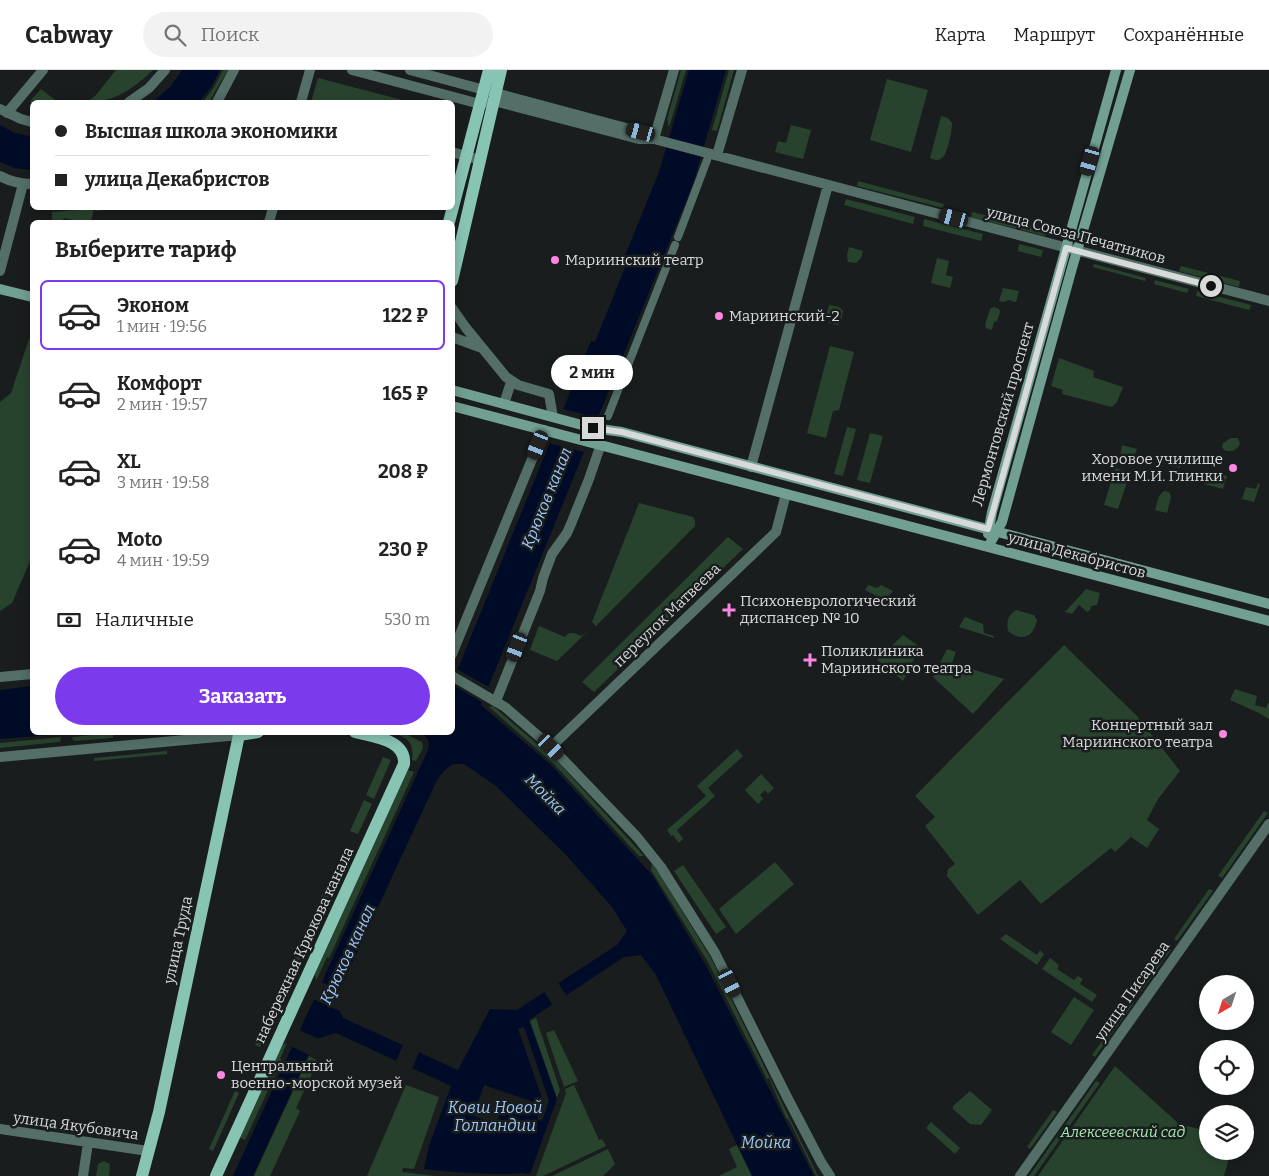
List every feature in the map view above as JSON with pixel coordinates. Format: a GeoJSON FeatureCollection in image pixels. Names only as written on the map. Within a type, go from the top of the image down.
{"type":"FeatureCollection","features":[{"type":"Feature","properties":{"kind":"main road"},"geometry":{"type":"LineString","coordinates":[[489,70],[491,94]]}},
{"type":"Feature","properties":{"kind":"main road"},"geometry":{"type":"LineString","coordinates":[[455,268],[480,160],[491,94],[501,70]]}},
{"type":"Feature","properties":{"kind":"main road","name":"Лермонтовский проспект"},"geometry":{"type":"LineString","coordinates":[[988,547],[1066,248],[1116,70]]}},
{"type":"Feature","properties":{"kind":"main road","name":"Лермонтовский проспект"},"geometry":{"type":"LineString","coordinates":[[993,531],[1002,522],[1077,250],[1130,70]]}},
{"type":"Feature","properties":{"kind":"main road"},"geometry":{"type":"LineString","coordinates":[[455,199],[480,104],[491,94]]}},
{"type":"Feature","properties":{"kind":"main road"},"geometry":{"type":"LineString","coordinates":[[0,289],[30,296]]}},
{"type":"Feature","properties":{"kind":"main road"},"geometry":{"type":"LineString","coordinates":[[455,391],[556,418]]}},
{"type":"Feature","properties":{"kind":"main road"},"geometry":{"type":"LineString","coordinates":[[455,407],[549,431]]}},
{"type":"Feature","properties":{"kind":"main road","name":"улица Декабристов"},"geometry":{"type":"LineString","coordinates":[[556,418],[593,428],[622,432],[1269,604]]}},
{"type":"Feature","properties":{"kind":"main road","name":"улица Декабристов"},"geometry":{"type":"LineString","coordinates":[[549,431],[1269,621]]}},
{"type":"Feature","properties":{"kind":"main road","name":"улица Труда"},"geometry":{"type":"LineString","coordinates":[[142,1176],[158,1115],[239,735]]}},
{"type":"Feature","properties":{"kind":"main road","name":"набережная Крюкова канала"},"geometry":{"type":"LineString","coordinates":[[216,1176],[404,764],[403,755],[399,747],[392,742],[366,735]]}},
{"type":"Feature","properties":{"kind":"street"},"geometry":{"type":"LineString","coordinates":[[30,121],[3,111],[43,70]]}},
{"type":"Feature","properties":{"kind":"street"},"geometry":{"type":"LineString","coordinates":[[132,100],[149,88],[165,70]]}},
{"type":"Feature","properties":{"kind":"street"},"geometry":{"type":"LineString","coordinates":[[218,100],[234,70]]}},
{"type":"Feature","properties":{"kind":"street"},"geometry":{"type":"LineString","coordinates":[[302,100],[310,70]]}},
{"type":"Feature","properties":{"kind":"street"},"geometry":{"type":"LineString","coordinates":[[352,70],[480,104]]}},
{"type":"Feature","properties":{"kind":"street"},"geometry":{"type":"LineString","coordinates":[[410,70],[491,94],[641,132],[654,139],[674,70]]}},
{"type":"Feature","properties":{"kind":"street"},"geometry":{"type":"LineString","coordinates":[[608,416],[742,70]]}},
{"type":"Feature","properties":{"kind":"street","name":"улица Союза Печатников"},"geometry":{"type":"LineString","coordinates":[[654,139],[709,156],[828,185],[1269,301]]}},
{"type":"Feature","properties":{"kind":"street"},"geometry":{"type":"LineString","coordinates":[[455,153],[480,160]]}},
{"type":"Feature","properties":{"kind":"street"},"geometry":{"type":"LineString","coordinates":[[0,176],[28,184],[0,272]]}},
{"type":"Feature","properties":{"kind":"street"},"geometry":{"type":"LineString","coordinates":[[751,467],[828,185]]}},
{"type":"Feature","properties":{"kind":"street"},"geometry":{"type":"LineString","coordinates":[[455,312],[511,382],[549,394],[556,418]]}},
{"type":"Feature","properties":{"kind":"street"},"geometry":{"type":"LineString","coordinates":[[455,339],[482,348]]}},
{"type":"Feature","properties":{"kind":"street"},"geometry":{"type":"LineString","coordinates":[[504,404],[511,382]]}},
{"type":"Feature","properties":{"kind":"street"},"geometry":{"type":"LineString","coordinates":[[455,647],[549,431]]}},
{"type":"Feature","properties":{"kind":"street"},"geometry":{"type":"LineString","coordinates":[[496,700],[540,591],[552,554],[567,533],[601,444]]}},
{"type":"Feature","properties":{"kind":"street","name":"переулок Матвеева"},"geometry":{"type":"LineString","coordinates":[[551,747],[776,532],[786,494]]}},
{"type":"Feature","properties":{"kind":"street"},"geometry":{"type":"LineString","coordinates":[[0,677],[30,674]]}},
{"type":"Feature","properties":{"kind":"street"},"geometry":{"type":"LineString","coordinates":[[455,677],[496,700],[551,747],[637,837],[661,867],[716,953],[791,1106],[820,1162],[830,1176]]}},
{"type":"Feature","properties":{"kind":"street"},"geometry":{"type":"LineString","coordinates":[[0,757],[239,735]]}},
{"type":"Feature","properties":{"kind":"street","name":"улица Писарева"},"geometry":{"type":"LineString","coordinates":[[1020,1176],[1269,824]]}},
{"type":"Feature","properties":{"kind":"street","name":"улица Якубовича"},"geometry":{"type":"LineString","coordinates":[[0,1130],[148,1151]]}},
{"type":"Feature","properties":{"kind":"street"},"geometry":{"type":"LineString","coordinates":[[83,1176],[88,1142]]}},
{"type":"Feature","properties":{"kind":"green space"},"geometry":{"type":"Polygon","coordinates":[[[116,70],[153,70],[131,88],[115,97],[106,100],[90,100],[116,70]]]}},
{"type":"Feature","properties":{"kind":"green space"},"geometry":{"type":"Polygon","coordinates":[[[223,70],[228,70],[210,100],[204,100],[223,70]]]}},
{"type":"Feature","properties":{"kind":"green space"},"geometry":{"type":"Polygon","coordinates":[[[681,70],[686,70],[669,128],[667,119],[681,70]]]}},
{"type":"Feature","properties":{"kind":"green space"},"geometry":{"type":"Polygon","coordinates":[[[729,70],[734,70],[717,131],[712,130],[729,70]]]}},
{"type":"Feature","properties":{"kind":"green space"},"geometry":{"type":"Polygon","coordinates":[[[318,78],[402,100],[312,100],[318,78]]]}},
{"type":"Feature","properties":{"kind":"green space"},"geometry":{"type":"Polygon","coordinates":[[[887,79],[928,90],[911,152],[870,140],[887,79]]]}},
{"type":"Feature","properties":{"kind":"green space"},"geometry":{"type":"Polygon","coordinates":[[[41,89],[55,100],[31,100],[41,89]]]}},
{"type":"Feature","properties":{"kind":"green space"},"geometry":{"type":"Polygon","coordinates":[[[941,116],[948,118],[952,126],[946,152],[942,158],[936,160],[930,158],[941,116]]]}},
{"type":"Feature","properties":{"kind":"green space"},"geometry":{"type":"Polygon","coordinates":[[[791,125],[811,130],[803,159],[775,152],[778,141],[786,143],[791,125]]]}},
{"type":"Feature","properties":{"kind":"green space"},"geometry":{"type":"Polygon","coordinates":[[[858,181],[944,204],[943,208],[857,186],[858,181]]]}},
{"type":"Feature","properties":{"kind":"green space"},"geometry":{"type":"Polygon","coordinates":[[[846,199],[915,217],[913,224],[844,205],[846,199]]]}},
{"type":"Feature","properties":{"kind":"green space"},"geometry":{"type":"Polygon","coordinates":[[[94,210],[91,220],[64,218],[63,220],[52,220],[52,212],[94,210]]]}},
{"type":"Feature","properties":{"kind":"green space"},"geometry":{"type":"Polygon","coordinates":[[[972,212],[1047,231],[1045,236],[971,217],[972,212]]]}},
{"type":"Feature","properties":{"kind":"green space"},"geometry":{"type":"Polygon","coordinates":[[[924,219],[983,234],[981,241],[923,226],[924,219]]]}},
{"type":"Feature","properties":{"kind":"green space"},"geometry":{"type":"Polygon","coordinates":[[[1019,244],[1043,250],[1041,257],[1018,251],[1019,244]]]}},
{"type":"Feature","properties":{"kind":"green space"},"geometry":{"type":"Polygon","coordinates":[[[849,247],[863,251],[861,258],[856,263],[848,262],[849,247]]]}},
{"type":"Feature","properties":{"kind":"green space"},"geometry":{"type":"Polygon","coordinates":[[[937,258],[949,261],[946,275],[953,277],[950,288],[931,283],[937,258]]]}},
{"type":"Feature","properties":{"kind":"green space"},"geometry":{"type":"Polygon","coordinates":[[[1094,264],[1146,278],[1145,281],[1093,267],[1094,264]]]}},
{"type":"Feature","properties":{"kind":"green space"},"geometry":{"type":"Polygon","coordinates":[[[1181,266],[1240,281],[1239,287],[1179,271],[1181,266]]]}},
{"type":"Feature","properties":{"kind":"green space"},"geometry":{"type":"Polygon","coordinates":[[[1155,280],[1189,289],[1187,293],[1154,284],[1155,280]]]}},
{"type":"Feature","properties":{"kind":"green space"},"geometry":{"type":"Polygon","coordinates":[[[1003,288],[1019,291],[1016,302],[1008,300],[1004,302],[999,301],[1003,288]]]}},
{"type":"Feature","properties":{"kind":"green space"},"geometry":{"type":"Polygon","coordinates":[[[1197,291],[1251,305],[1249,310],[1196,296],[1197,291]]]}},
{"type":"Feature","properties":{"kind":"green space"},"geometry":{"type":"Polygon","coordinates":[[[829,305],[839,307],[843,311],[838,325],[829,323],[830,318],[826,317],[829,305]]]}},
{"type":"Feature","properties":{"kind":"green space"},"geometry":{"type":"Polygon","coordinates":[[[994,307],[999,309],[1000,312],[992,330],[986,328],[985,325],[990,309],[994,307]]]}},
{"type":"Feature","properties":{"kind":"green space"},"geometry":{"type":"Polygon","coordinates":[[[30,339],[30,562],[12,603],[0,611],[0,402],[11,393],[30,339]]]}},
{"type":"Feature","properties":{"kind":"green space"},"geometry":{"type":"Polygon","coordinates":[[[830,346],[854,352],[839,410],[833,411],[826,438],[807,433],[830,346]]]}},
{"type":"Feature","properties":{"kind":"green space"},"geometry":{"type":"Polygon","coordinates":[[[1059,358],[1094,371],[1093,377],[1123,387],[1117,402],[1112,407],[1062,394],[1063,390],[1051,386],[1059,358]]]}},
{"type":"Feature","properties":{"kind":"green space"},"geometry":{"type":"Polygon","coordinates":[[[847,427],[856,429],[843,476],[834,474],[847,427]]]}},
{"type":"Feature","properties":{"kind":"green space"},"geometry":{"type":"Polygon","coordinates":[[[870,433],[883,436],[870,483],[857,480],[870,433]]]}},
{"type":"Feature","properties":{"kind":"green space"},"geometry":{"type":"Polygon","coordinates":[[[1231,438],[1238,438],[1240,444],[1234,450],[1224,450],[1222,447],[1223,443],[1231,438]]]}},
{"type":"Feature","properties":{"kind":"green space"},"geometry":{"type":"Polygon","coordinates":[[[1122,445],[1137,449],[1133,459],[1120,456],[1122,445]]]}},
{"type":"Feature","properties":{"kind":"green space"},"geometry":{"type":"Polygon","coordinates":[[[1154,453],[1182,462],[1180,468],[1153,459],[1154,453]]]}},
{"type":"Feature","properties":{"kind":"green space"},"geometry":{"type":"Polygon","coordinates":[[[1115,468],[1130,473],[1118,509],[1104,505],[1115,468]]]}},
{"type":"Feature","properties":{"kind":"green space"},"geometry":{"type":"Polygon","coordinates":[[[1205,470],[1227,476],[1223,489],[1204,484],[1204,481],[1201,480],[1205,470]]]}},
{"type":"Feature","properties":{"kind":"green space"},"geometry":{"type":"Polygon","coordinates":[[[1258,483],[1260,484],[1254,502],[1242,499],[1246,487],[1256,489],[1258,483]]]}},
{"type":"Feature","properties":{"kind":"green space"},"geometry":{"type":"Polygon","coordinates":[[[1164,491],[1169,492],[1171,497],[1167,513],[1155,510],[1159,496],[1164,491]]]}},
{"type":"Feature","properties":{"kind":"green space"},"geometry":{"type":"Polygon","coordinates":[[[639,503],[693,517],[695,526],[596,626],[592,622],[639,503]]]}},
{"type":"Feature","properties":{"kind":"green space"},"geometry":{"type":"Polygon","coordinates":[[[728,537],[743,549],[594,692],[582,682],[728,537]]]}},
{"type":"Feature","properties":{"kind":"green space"},"geometry":{"type":"Polygon","coordinates":[[[868,585],[877,588],[881,585],[893,591],[885,600],[865,590],[868,585]]]}},
{"type":"Feature","properties":{"kind":"green space"},"geometry":{"type":"Polygon","coordinates":[[[1086,589],[1100,593],[1097,605],[1091,606],[1087,612],[1079,605],[1072,614],[1065,612],[1086,589]]]}},
{"type":"Feature","properties":{"kind":"green space"},"geometry":{"type":"Polygon","coordinates":[[[1016,610],[1034,615],[1037,620],[1033,631],[1026,636],[1018,636],[1008,631],[1008,619],[1016,610]]]}},
{"type":"Feature","properties":{"kind":"green space"},"geometry":{"type":"Polygon","coordinates":[[[965,617],[983,624],[984,633],[994,636],[994,638],[959,627],[965,617]]]}},
{"type":"Feature","properties":{"kind":"green space"},"geometry":{"type":"Polygon","coordinates":[[[539,626],[565,637],[571,633],[582,636],[590,629],[557,661],[530,650],[539,626]]]}},
{"type":"Feature","properties":{"kind":"green space"},"geometry":{"type":"Polygon","coordinates":[[[903,635],[920,647],[903,681],[877,660],[903,635]]]}},
{"type":"Feature","properties":{"kind":"green space"},"geometry":{"type":"Polygon","coordinates":[[[1064,645],[1137,716],[1180,771],[1158,799],[1147,820],[1159,829],[1147,848],[1131,837],[1115,852],[1111,848],[1041,904],[1020,880],[978,915],[947,876],[948,869],[955,864],[925,826],[935,817],[915,796],[1064,645]]]}},
{"type":"Feature","properties":{"kind":"green space"},"geometry":{"type":"Polygon","coordinates":[[[947,649],[956,652],[952,663],[1004,679],[973,714],[933,677],[947,649]]]}},
{"type":"Feature","properties":{"kind":"green space"},"geometry":{"type":"Polygon","coordinates":[[[1235,689],[1257,696],[1255,705],[1266,708],[1269,703],[1269,719],[1230,700],[1235,689]]]}},
{"type":"Feature","properties":{"kind":"green space"},"geometry":{"type":"Polygon","coordinates":[[[493,706],[557,761],[644,856],[639,856],[554,764],[489,707],[493,706]]]}},
{"type":"Feature","properties":{"kind":"green space"},"geometry":{"type":"Polygon","coordinates":[[[113,735],[113,738],[75,741],[72,737],[113,735]]]}},
{"type":"Feature","properties":{"kind":"green space"},"geometry":{"type":"Polygon","coordinates":[[[397,735],[408,735],[422,742],[423,748],[416,761],[412,760],[411,745],[397,735]]]}},
{"type":"Feature","properties":{"kind":"green space"},"geometry":{"type":"Polygon","coordinates":[[[61,737],[60,742],[0,748],[0,743],[61,737]]]}},
{"type":"Feature","properties":{"kind":"green space"},"geometry":{"type":"Polygon","coordinates":[[[737,749],[743,756],[708,788],[715,796],[677,830],[683,839],[679,843],[667,830],[706,796],[697,786],[737,749]]]}},
{"type":"Feature","properties":{"kind":"green space"},"geometry":{"type":"Polygon","coordinates":[[[167,751],[167,754],[94,761],[94,758],[167,751]]]}},
{"type":"Feature","properties":{"kind":"green space"},"geometry":{"type":"Polygon","coordinates":[[[383,757],[391,760],[374,799],[366,795],[383,757]]]}},
{"type":"Feature","properties":{"kind":"green space"},"geometry":{"type":"Polygon","coordinates":[[[408,770],[414,772],[329,958],[327,957],[316,981],[315,974],[408,770]]]}},
{"type":"Feature","properties":{"kind":"green space"},"geometry":{"type":"Polygon","coordinates":[[[761,774],[774,788],[768,794],[765,790],[760,795],[763,799],[758,804],[745,790],[761,774]]]}},
{"type":"Feature","properties":{"kind":"green space"},"geometry":{"type":"Polygon","coordinates":[[[364,800],[372,804],[358,834],[350,831],[364,800]]]}},
{"type":"Feature","properties":{"kind":"green space"},"geometry":{"type":"Polygon","coordinates":[[[1264,811],[1268,813],[1222,878],[1218,876],[1264,811]]]}},
{"type":"Feature","properties":{"kind":"green space"},"geometry":{"type":"Polygon","coordinates":[[[775,862],[794,884],[736,934],[719,909],[775,862]]]}},
{"type":"Feature","properties":{"kind":"green space"},"geometry":{"type":"Polygon","coordinates":[[[652,864],[712,960],[818,1176],[816,1176],[789,1120],[786,1118],[769,1078],[767,1079],[708,962],[651,870],[652,864]]]}},
{"type":"Feature","properties":{"kind":"green space"},"geometry":{"type":"Polygon","coordinates":[[[683,865],[726,927],[716,934],[674,871],[683,865]]]}},
{"type":"Feature","properties":{"kind":"green space"},"geometry":{"type":"Polygon","coordinates":[[[325,888],[331,891],[296,968],[290,966],[325,888]]]}},
{"type":"Feature","properties":{"kind":"green space"},"geometry":{"type":"Polygon","coordinates":[[[1209,889],[1213,891],[1177,941],[1174,939],[1209,889]]]}},
{"type":"Feature","properties":{"kind":"green space"},"geometry":{"type":"Polygon","coordinates":[[[1006,934],[1037,955],[1040,950],[1044,954],[1037,965],[1000,939],[1006,934]]]}},
{"type":"Feature","properties":{"kind":"green space"},"geometry":{"type":"Polygon","coordinates":[[[1168,947],[1171,950],[1141,992],[1138,990],[1168,947]]]}},
{"type":"Feature","properties":{"kind":"green space"},"geometry":{"type":"Polygon","coordinates":[[[1050,958],[1059,965],[1057,969],[1074,980],[1078,976],[1083,979],[1080,984],[1097,995],[1092,1002],[1042,969],[1050,958]]]}},
{"type":"Feature","properties":{"kind":"green space"},"geometry":{"type":"Polygon","coordinates":[[[288,970],[294,973],[260,1047],[255,1045],[288,970]]]}},
{"type":"Feature","properties":{"kind":"green space"},"geometry":{"type":"Polygon","coordinates":[[[1074,997],[1094,1010],[1071,1045],[1051,1032],[1074,997]]]}},
{"type":"Feature","properties":{"kind":"green space"},"geometry":{"type":"Polygon","coordinates":[[[1131,1000],[1134,1003],[1095,1057],[1092,1055],[1131,1000]]]}},
{"type":"Feature","properties":{"kind":"green space"},"geometry":{"type":"Polygon","coordinates":[[[536,1018],[560,1090],[557,1098],[530,1021],[536,1018]]]}},
{"type":"Feature","properties":{"kind":"green space"},"geometry":{"type":"Polygon","coordinates":[[[554,1030],[578,1081],[564,1087],[546,1033],[554,1030]]]}},
{"type":"Feature","properties":{"kind":"green space"},"geometry":{"type":"Polygon","coordinates":[[[287,1043],[280,1059],[282,1060],[245,1140],[239,1137],[282,1045],[287,1043]]]}},
{"type":"Feature","properties":{"kind":"green space"},"geometry":{"type":"Polygon","coordinates":[[[309,1056],[318,1061],[296,1108],[300,1111],[270,1176],[254,1176],[309,1056]]]}},
{"type":"Feature","properties":{"kind":"green space","name":"Алексеевский сад"},"geometry":{"type":"Polygon","coordinates":[[[1115,1066],[1179,1124],[1199,1129],[1199,1160],[1228,1160],[1224,1176],[1038,1176],[1115,1066]]]}},
{"type":"Feature","properties":{"kind":"green space"},"geometry":{"type":"Polygon","coordinates":[[[1096,1081],[1100,1083],[1034,1176],[1029,1176],[1096,1081]]]}},
{"type":"Feature","properties":{"kind":"green space"},"geometry":{"type":"Polygon","coordinates":[[[406,1085],[439,1097],[414,1169],[403,1168],[402,1172],[435,1176],[367,1176],[406,1085]]]}},
{"type":"Feature","properties":{"kind":"green space"},"geometry":{"type":"Polygon","coordinates":[[[574,1085],[599,1140],[602,1139],[606,1146],[543,1176],[536,1176],[566,1093],[565,1089],[574,1085]]]}},
{"type":"Feature","properties":{"kind":"green space"},"geometry":{"type":"Polygon","coordinates":[[[235,1091],[239,1093],[213,1151],[209,1149],[235,1091]]]}},
{"type":"Feature","properties":{"kind":"green space"},"geometry":{"type":"Polygon","coordinates":[[[970,1091],[992,1110],[981,1125],[970,1124],[953,1109],[953,1106],[970,1091]]]}},
{"type":"Feature","properties":{"kind":"green space"},"geometry":{"type":"Polygon","coordinates":[[[1053,1110],[1057,1112],[1030,1149],[1027,1147],[1053,1110]]]}},
{"type":"Feature","properties":{"kind":"green space"},"geometry":{"type":"Polygon","coordinates":[[[931,1122],[960,1148],[955,1154],[926,1128],[931,1122]]]}},
{"type":"Feature","properties":{"kind":"green space"},"geometry":{"type":"Polygon","coordinates":[[[737,1145],[752,1176],[719,1176],[737,1167],[729,1149],[737,1145]]]}},
{"type":"Feature","properties":{"kind":"green space"},"geometry":{"type":"Polygon","coordinates":[[[608,1149],[615,1164],[603,1176],[552,1176],[608,1149]]]}},
{"type":"Feature","properties":{"kind":"green space"},"geometry":{"type":"Polygon","coordinates":[[[104,1161],[110,1164],[109,1176],[96,1176],[98,1164],[104,1161]]]}},
{"type":"Feature","properties":{"kind":"water"},"geometry":{"type":"Polygon","coordinates":[[[182,70],[220,70],[212,86],[201,100],[155,100],[171,86],[182,70]]]}},
{"type":"Feature","properties":{"kind":"water"},"geometry":{"type":"Polygon","coordinates":[[[689,70],[726,70],[693,184],[481,705],[552,766],[653,876],[705,964],[814,1176],[752,1176],[656,975],[641,955],[624,957],[529,1020],[557,1099],[530,1174],[474,1173],[424,1169],[429,1146],[451,1086],[336,1033],[316,1039],[253,1176],[233,1176],[428,750],[428,739],[424,735],[455,735],[455,676],[591,341],[595,342],[626,265],[622,263],[659,172],[689,70]],[[453,764],[437,780],[335,1000],[343,1018],[458,1070],[490,1009],[517,1010],[617,945],[627,931],[612,907],[567,856],[496,786],[464,764],[453,764]]]}},
{"type":"Feature","properties":{"kind":"water"},"geometry":{"type":"Polygon","coordinates":[[[0,125],[15,133],[30,137],[30,170],[15,168],[0,162],[0,125]]]}},
{"type":"Feature","properties":{"kind":"water"},"geometry":{"type":"Polygon","coordinates":[[[30,686],[30,735],[50,735],[0,739],[0,690],[30,686]]]}},
{"type":"Feature","properties":{"kind":"pier"},"geometry":{"type":"Polygon","coordinates":[[[563,409],[598,418],[584,452],[549,443],[563,409]]]}},
{"type":"Feature","properties":{"kind":"pier"},"geometry":{"type":"Polygon","coordinates":[[[457,669],[489,687],[483,703],[455,686],[457,669]]]}},
{"type":"Feature","properties":{"kind":"pier"},"geometry":{"type":"Polygon","coordinates":[[[557,981],[568,998],[554,1007],[543,990],[557,981]]]}},
{"type":"Feature","properties":{"kind":"pier"},"geometry":{"type":"Polygon","coordinates":[[[321,982],[342,991],[337,1000],[342,1012],[313,999],[321,982]]]}},
{"type":"Feature","properties":{"kind":"pier"},"geometry":{"type":"Polygon","coordinates":[[[524,1027],[549,1101],[542,1121],[537,1120],[539,1114],[504,1102],[496,1124],[473,1116],[484,1085],[542,1105],[543,1101],[518,1029],[524,1027]]]}},
{"type":"Feature","properties":{"kind":"pier"},"geometry":{"type":"Polygon","coordinates":[[[299,1030],[321,1040],[318,1041],[311,1056],[291,1046],[299,1030]]]}},
{"type":"Feature","properties":{"kind":"pier"},"geometry":{"type":"Polygon","coordinates":[[[404,1043],[420,1050],[411,1071],[395,1063],[404,1043]]]}},
{"type":"Feature","properties":{"kind":"place","name":"Мариинский театр"},"geometry":{"type":"Point","coordinates":[555,260]}},
{"type":"Feature","properties":{"kind":"place","name":"Мариинский-2"},"geometry":{"type":"Point","coordinates":[719,316]}},
{"type":"Feature","properties":{"kind":"place","name":"Хоровое училище имени М.И. Глинки"},"geometry":{"type":"Point","coordinates":[1233,468]}},
{"type":"Feature","properties":{"kind":"place","name":"Психоневрологический диспансер № 10"},"geometry":{"type":"Point","coordinates":[729,610]}},
{"type":"Feature","properties":{"kind":"place","name":"Поликлиника Мариинского театра"},"geometry":{"type":"Point","coordinates":[810,660]}},
{"type":"Feature","properties":{"kind":"place","name":"Концертный зал Мариинского театра"},"geometry":{"type":"Point","coordinates":[1223,734]}},
{"type":"Feature","properties":{"kind":"place","name":"Центральный военно-морской музей"},"geometry":{"type":"Point","coordinates":[221,1075]}},
{"type":"Feature","properties":{"kind":"route"},"geometry":{"type":"LineString","coordinates":[[593,428],[622,432],[988,529],[1066,248],[1211,286]]}},
{"type":"Feature","properties":{"kind":"water label","name":"Крюков канал"},"geometry":{"type":"Point","coordinates":[546,498]}},
{"type":"Feature","properties":{"kind":"water label","name":"Мойка"},"geometry":{"type":"Point","coordinates":[546,794]}},
{"type":"Feature","properties":{"kind":"water label","name":"Крюков канал"},"geometry":{"type":"Point","coordinates":[347,954]}},
{"type":"Feature","properties":{"kind":"water label","name":"Ковш Новой Голландии"},"geometry":{"type":"Point","coordinates":[495,1116]}},
{"type":"Feature","properties":{"kind":"water label","name":"Мойка"},"geometry":{"type":"Point","coordinates":[766,1142]}}]}
